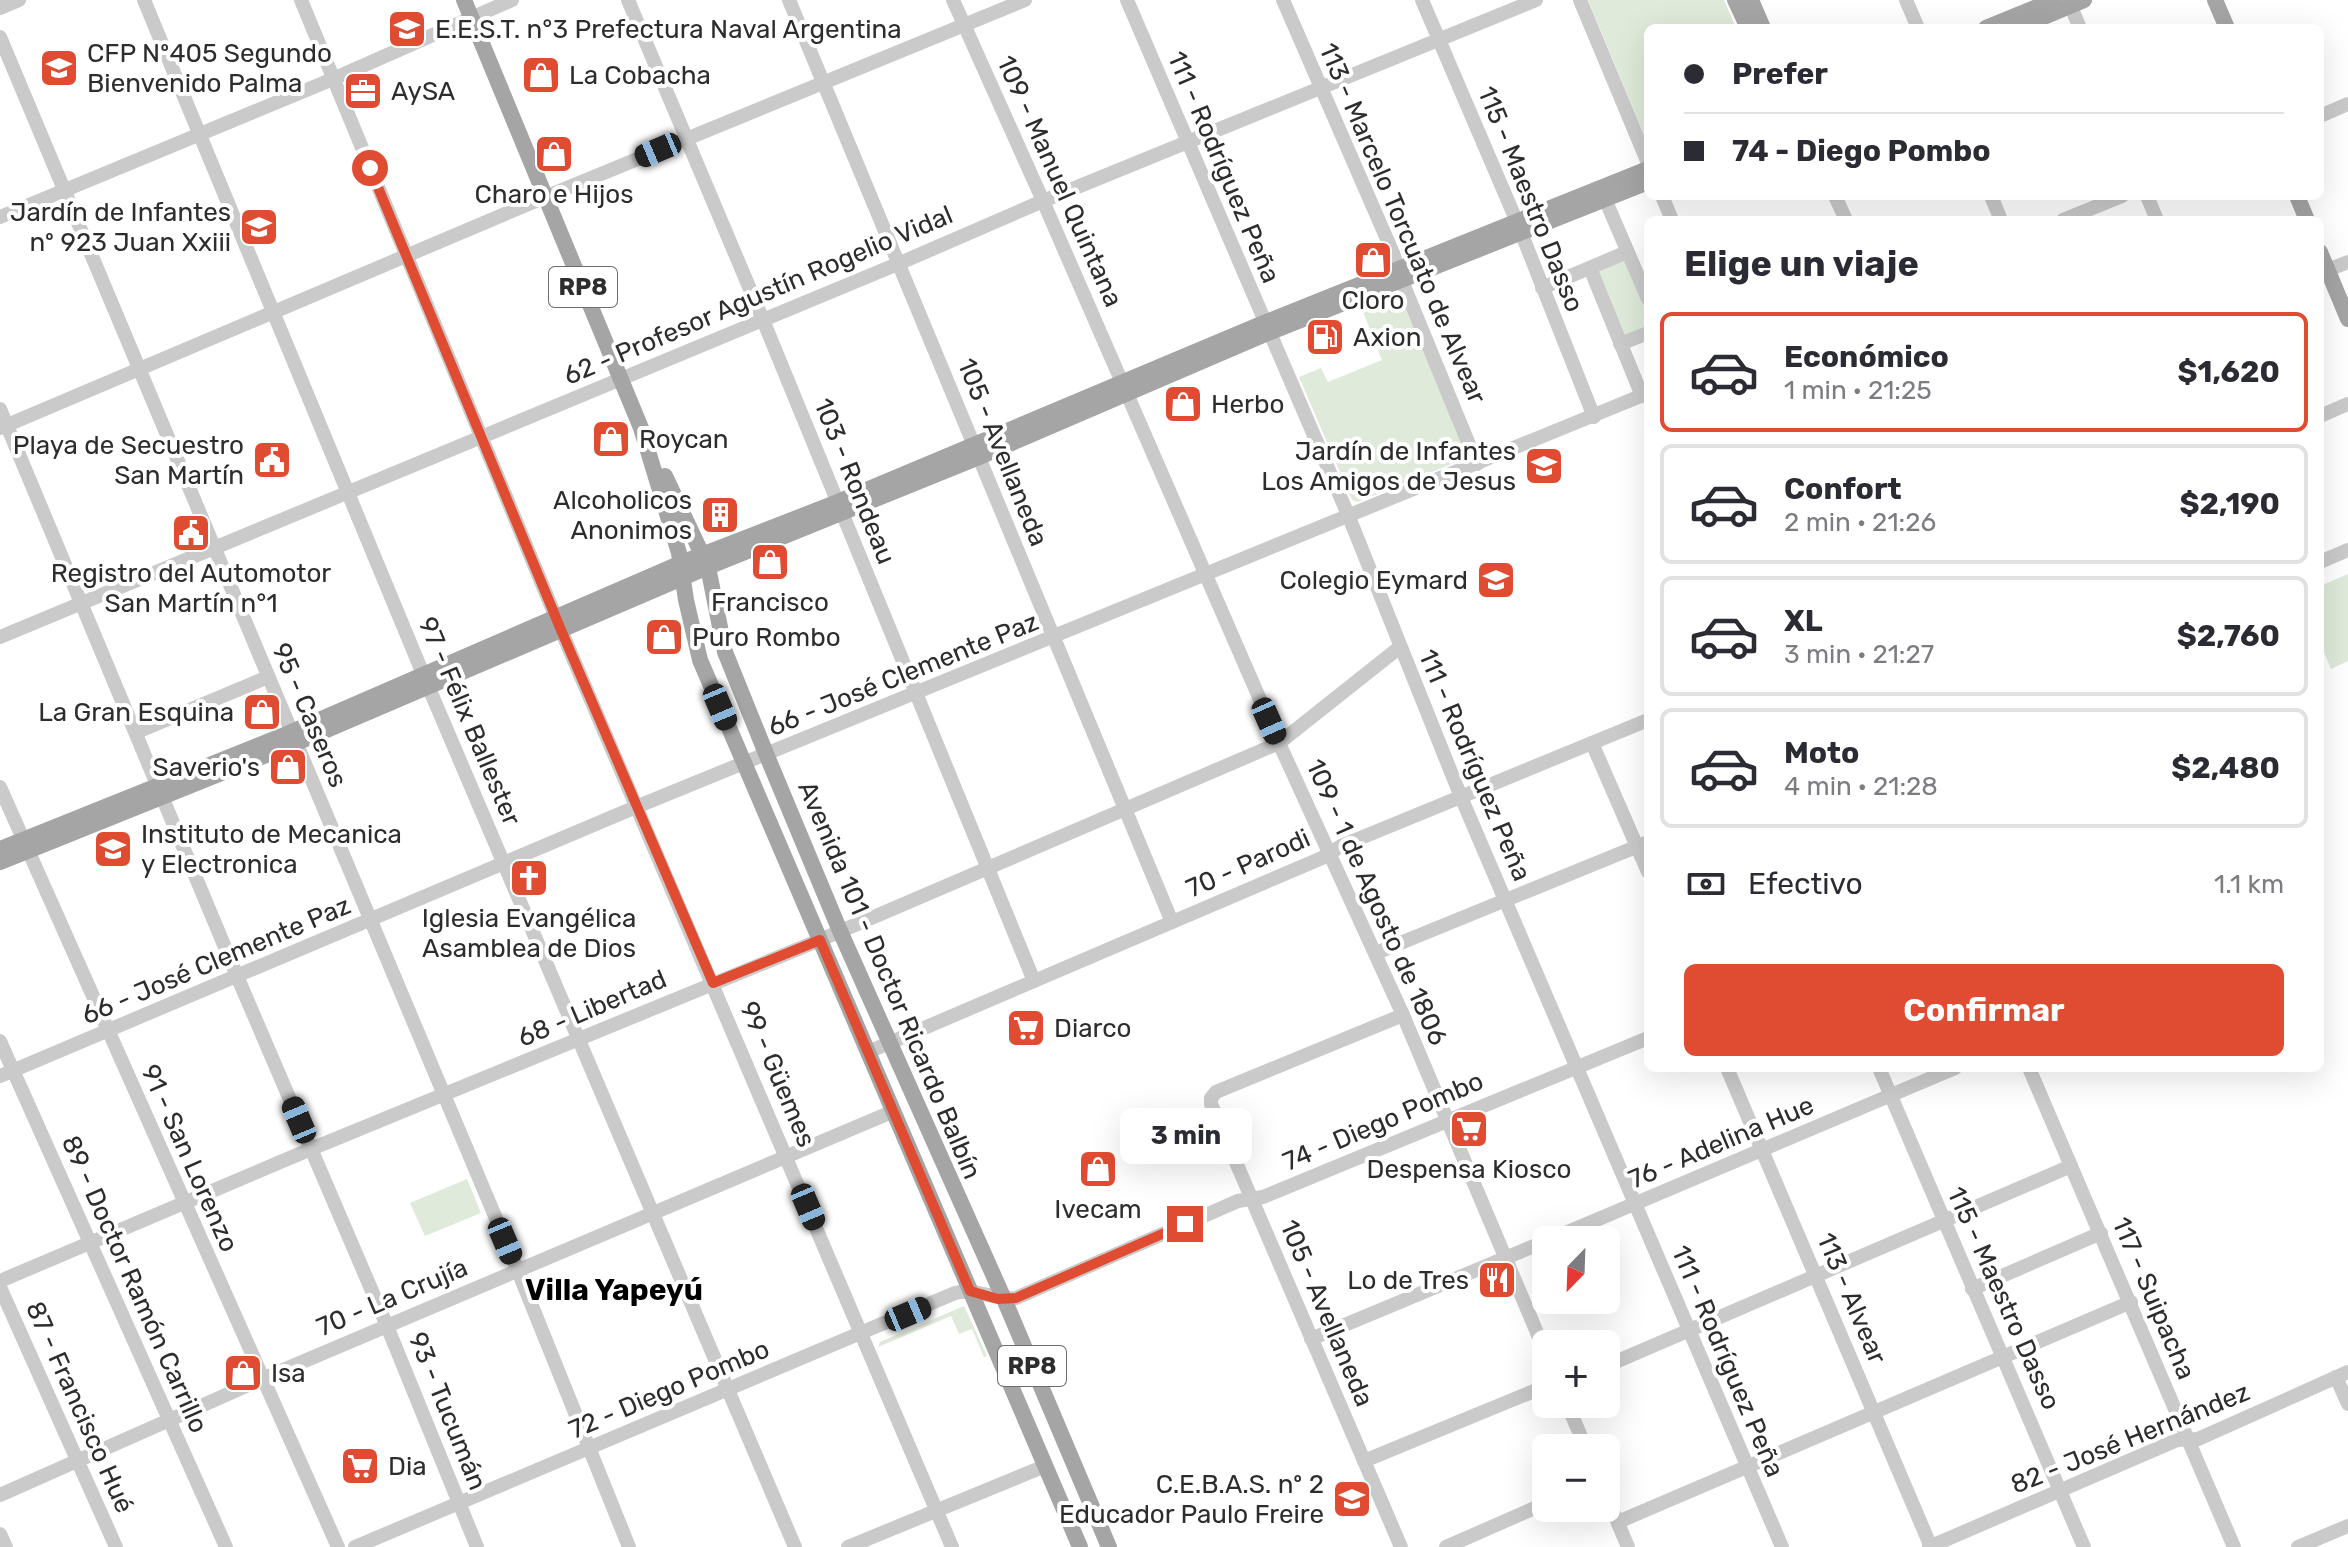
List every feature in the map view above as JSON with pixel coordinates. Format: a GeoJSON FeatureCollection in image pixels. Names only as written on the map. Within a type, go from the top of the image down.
{"type":"FeatureCollection","features":[{"type":"Feature","properties":{"kind":"main road","name":"Avenida 101 - Doctor Ricardo Balbín"},"geometry":{"type":"LineString","coordinates":[[464,0],[641,428],[705,561],[725,652],[767,756],[840,931],[975,1240],[1004,1299],[1109,1547]]}},
{"type":"Feature","properties":{"kind":"main road"},"geometry":{"type":"LineString","coordinates":[[1735,0],[1746,24]]}},
{"type":"Feature","properties":{"kind":"main road"},"geometry":{"type":"LineString","coordinates":[[1751,0],[1761,24]]}},
{"type":"Feature","properties":{"kind":"main road"},"geometry":{"type":"LineString","coordinates":[[1996,24],[2054,0]]}},
{"type":"Feature","properties":{"kind":"main road"},"geometry":{"type":"LineString","coordinates":[[2215,0],[2225,24]]}},
{"type":"Feature","properties":{"kind":"main road"},"geometry":{"type":"LineString","coordinates":[[2026,24],[2074,2]]}},
{"type":"Feature","properties":{"kind":"main road"},"geometry":{"type":"LineString","coordinates":[[1519,228],[1644,168]]}},
{"type":"Feature","properties":{"kind":"main road"},"geometry":{"type":"LineString","coordinates":[[0,862],[25,845],[293,738],[705,561],[977,451],[1266,328],[1519,228],[1644,184]]}},
{"type":"Feature","properties":{"kind":"main road"},"geometry":{"type":"LineString","coordinates":[[2324,272],[2348,319]]}},
{"type":"Feature","properties":{"kind":"main road","name":"Avenida 101 - Doctor Ricardo Balbín"},"geometry":{"type":"LineString","coordinates":[[641,428],[682,571],[698,653],[1080,1547]]}},
{"type":"Feature","properties":{"kind":"main road"},"geometry":{"type":"LineString","coordinates":[[0,849],[25,845]]}},
{"type":"Feature","properties":{"kind":"street"},"geometry":{"type":"LineString","coordinates":[[0,8],[19,0]]}},
{"type":"Feature","properties":{"kind":"street","name":"97 - Félix Ballester"},"geometry":{"type":"LineString","coordinates":[[144,0],[425,679],[795,1547]]}},
{"type":"Feature","properties":{"kind":"street","name":"99 - Güemes"},"geometry":{"type":"LineString","coordinates":[[301,0],[558,624],[952,1547]]}},
{"type":"Feature","properties":{"kind":"street"},"geometry":{"type":"LineString","coordinates":[[0,217],[333,79],[512,0]]}},
{"type":"Feature","properties":{"kind":"street","name":"103 - Rondeau"},"geometry":{"type":"LineString","coordinates":[[628,0],[1034,981]]}},
{"type":"Feature","properties":{"kind":"street","name":"105 - Avellaneda"},"geometry":{"type":"LineString","coordinates":[[789,0],[1172,922]]}},
{"type":"Feature","properties":{"kind":"street","name":"109 - Manuel Quintana"},"geometry":{"type":"LineString","coordinates":[[953,0],[1125,388]]}},
{"type":"Feature","properties":{"kind":"street"},"geometry":{"type":"LineString","coordinates":[[3,427],[686,138],[1025,0]]}},
{"type":"Feature","properties":{"kind":"street","name":"111 - Rodríguez Peña"},"geometry":{"type":"LineString","coordinates":[[1127,0],[1349,517],[1461,797],[1782,1547]]}},
{"type":"Feature","properties":{"kind":"street","name":"113 - Marcelo Torcuato de Alvear"},"geometry":{"type":"LineString","coordinates":[[1283,0],[1393,253],[1477,464]]}},
{"type":"Feature","properties":{"kind":"street","name":"115 - Maestro Dasso"},"geometry":{"type":"LineString","coordinates":[[1422,0],[1519,228],[1594,417]]}},
{"type":"Feature","properties":{"kind":"street","name":"62 - Profesor Agustín Rogelio Vidal"},"geometry":{"type":"LineString","coordinates":[[0,637],[1043,201],[1536,0]]}},
{"type":"Feature","properties":{"kind":"street"},"geometry":{"type":"LineString","coordinates":[[1580,0],[1644,156]]}},
{"type":"Feature","properties":{"kind":"street"},"geometry":{"type":"LineString","coordinates":[[1906,0],[1916,24]]}},
{"type":"Feature","properties":{"kind":"street"},"geometry":{"type":"LineString","coordinates":[[2074,2],[2079,24]]}},
{"type":"Feature","properties":{"kind":"street","name":"95 - Caseros"},"geometry":{"type":"LineString","coordinates":[[0,37],[518,1271],[629,1547]]}},
{"type":"Feature","properties":{"kind":"street"},"geometry":{"type":"LineString","coordinates":[[2324,114],[2348,104]]}},
{"type":"Feature","properties":{"kind":"street"},"geometry":{"type":"LineString","coordinates":[[1605,199],[1644,290]]}},
{"type":"Feature","properties":{"kind":"street"},"geometry":{"type":"LineString","coordinates":[[2073,216],[2112,200]]}},
{"type":"Feature","properties":{"kind":"street"},"geometry":{"type":"LineString","coordinates":[[1542,288],[1627,252]]}},
{"type":"Feature","properties":{"kind":"street"},"geometry":{"type":"LineString","coordinates":[[2324,272],[2348,262]]}},
{"type":"Feature","properties":{"kind":"street"},"geometry":{"type":"LineString","coordinates":[[1590,268],[1620,344],[1644,393]]}},
{"type":"Feature","properties":{"kind":"street"},"geometry":{"type":"LineString","coordinates":[[1620,344],[1644,335]]}},
{"type":"Feature","properties":{"kind":"street","name":"109 - 1 de Agosto de 1806"},"geometry":{"type":"LineString","coordinates":[[1125,388],[1279,743],[1376,953],[1536,1330]]}},
{"type":"Feature","properties":{"kind":"street","name":"66 - José Clemente Paz"},"geometry":{"type":"LineString","coordinates":[[6,1073],[636,807],[1644,395]]}},
{"type":"Feature","properties":{"kind":"street"},"geometry":{"type":"LineString","coordinates":[[2324,414],[2348,404]]}},
{"type":"Feature","properties":{"kind":"street","name":"93 - Tucumán"},"geometry":{"type":"LineString","coordinates":[[0,409],[3,427],[137,732],[477,1547]]}},
{"type":"Feature","properties":{"kind":"street"},"geometry":{"type":"LineString","coordinates":[[2324,560],[2348,550]]}},
{"type":"Feature","properties":{"kind":"street","name":"68 - Libertad"},"geometry":{"type":"LineString","coordinates":[[0,1284],[311,1149],[820,940],[1279,743],[1400,647]]}},
{"type":"Feature","properties":{"kind":"street"},"geometry":{"type":"LineString","coordinates":[[137,732],[268,677]]}},
{"type":"Feature","properties":{"kind":"street","name":"70 - Parodi"},"geometry":{"type":"LineString","coordinates":[[868,1052],[1341,846],[1644,722]]}},
{"type":"Feature","properties":{"kind":"street"},"geometry":{"type":"LineString","coordinates":[[1376,953],[1643,844],[1592,743]]}},
{"type":"Feature","properties":{"kind":"street","name":"91 - San Lorenzo"},"geometry":{"type":"LineString","coordinates":[[0,787],[338,1547]]}},
{"type":"Feature","properties":{"kind":"street","name":"105 - Avellaneda"},"geometry":{"type":"LineString","coordinates":[[1401,1547],[1211,1098],[1216,1092],[1403,1015]]}},
{"type":"Feature","properties":{"kind":"street","name":"74 - Diego Pombo"},"geometry":{"type":"LineString","coordinates":[[1004,1299],[1028,1293],[1238,1201],[1263,1197],[1644,1040]]}},
{"type":"Feature","properties":{"kind":"street","name":"89 - Doctor Ramón Carrillo"},"geometry":{"type":"LineString","coordinates":[[0,1041],[6,1073],[90,1244],[226,1547]]}},
{"type":"Feature","properties":{"kind":"street","name":"113 - Alvear"},"geometry":{"type":"LineString","coordinates":[[1729,1072],[1875,1411],[1930,1547]]}},
{"type":"Feature","properties":{"kind":"street","name":"115 - Maestro Dasso"},"geometry":{"type":"LineString","coordinates":[[1881,1072],[2084,1547]]}},
{"type":"Feature","properties":{"kind":"street","name":"76 - Adelina Hue"},"geometry":{"type":"LineString","coordinates":[[1584,1226],[1946,1072]]}},
{"type":"Feature","properties":{"kind":"street","name":"117 - Suipacha"},"geometry":{"type":"LineString","coordinates":[[2031,1072],[2234,1547]]}},
{"type":"Feature","properties":{"kind":"street","name":"70 - La Crujía"},"geometry":{"type":"LineString","coordinates":[[0,1495],[262,1379],[894,1111]]}},
{"type":"Feature","properties":{"kind":"street"},"geometry":{"type":"LineString","coordinates":[[1620,1360],[2071,1166]]}},
{"type":"Feature","properties":{"kind":"street"},"geometry":{"type":"LineString","coordinates":[[1972,1289],[2101,1233]]}},
{"type":"Feature","properties":{"kind":"street","name":"76 - Adelina Hue"},"geometry":{"type":"LineString","coordinates":[[1311,1339],[1532,1247]]}},
{"type":"Feature","properties":{"kind":"street","name":"87 - Francisco Hué"},"geometry":{"type":"LineString","coordinates":[[0,1284],[116,1547]]}},
{"type":"Feature","properties":{"kind":"street"},"geometry":{"type":"LineString","coordinates":[[970,1291],[1004,1299]]}},
{"type":"Feature","properties":{"kind":"street","name":"72 - Diego Pombo"},"geometry":{"type":"LineString","coordinates":[[355,1547],[955,1293],[970,1291]]}},
{"type":"Feature","properties":{"kind":"street"},"geometry":{"type":"LineString","coordinates":[[1620,1521],[2131,1302]]}},
{"type":"Feature","properties":{"kind":"street"},"geometry":{"type":"LineString","coordinates":[[2342,1375],[2348,1404]]}},
{"type":"Feature","properties":{"kind":"street","name":"82 - José Hernández"},"geometry":{"type":"LineString","coordinates":[[1930,1547],[2177,1440],[2198,1439],[2342,1375]]}},
{"type":"Feature","properties":{"kind":"street"},"geometry":{"type":"LineString","coordinates":[[1364,1461],[1532,1392]]}},
{"type":"Feature","properties":{"kind":"street"},"geometry":{"type":"LineString","coordinates":[[848,1547],[1045,1466]]}},
{"type":"Feature","properties":{"kind":"street"},"geometry":{"type":"LineString","coordinates":[[1447,1547],[1532,1509]]}},
{"type":"Feature","properties":{"kind":"street"},"geometry":{"type":"LineString","coordinates":[[1618,1522],[1628,1547]]}},
{"type":"Feature","properties":{"kind":"street"},"geometry":{"type":"LineString","coordinates":[[2298,1547],[2348,1526]]}},
{"type":"Feature","properties":{"kind":"street"},"geometry":{"type":"LineString","coordinates":[[0,1534],[6,1547]]}},
{"type":"Feature","properties":{"kind":"green space"},"geometry":{"type":"Polygon","coordinates":[[[1588,0],[1724,0],[1734,24],[1644,24],[1644,134],[1588,0]]]}},
{"type":"Feature","properties":{"kind":"green space"},"geometry":{"type":"Polygon","coordinates":[[[1624,258],[1644,306],[1644,330],[1624,338],[1595,269],[1624,258]]]}},
{"type":"Feature","properties":{"kind":"green space"},"geometry":{"type":"Polygon","coordinates":[[[1397,298],[1402,300],[1466,453],[1464,459],[1358,502],[1352,500],[1299,377],[1321,368],[1328,382],[1382,360],[1363,312],[1397,298]]]}},
{"type":"Feature","properties":{"kind":"green space"},"geometry":{"type":"Polygon","coordinates":[[[2348,574],[2348,661],[2331,669],[2324,652],[2324,584],[2348,574]]]}},
{"type":"Feature","properties":{"kind":"green space"},"geometry":{"type":"Polygon","coordinates":[[[467,1179],[481,1213],[425,1236],[410,1203],[467,1179]]]}},
{"type":"Feature","properties":{"kind":"green space"},"geometry":{"type":"Polygon","coordinates":[[[964,1306],[987,1356],[984,1357],[972,1329],[959,1334],[951,1316],[878,1347],[880,1342],[964,1306]]]}},
{"type":"Feature","properties":{"kind":"place","name":"E.E.S.T. n°3 Prefectura Naval Argentina"},"geometry":{"type":"Point","coordinates":[407,29]}},
{"type":"Feature","properties":{"kind":"place","name":"CFP Nº405 Segundo Bienvenido Palma"},"geometry":{"type":"Point","coordinates":[59,68]}},
{"type":"Feature","properties":{"kind":"place","name":"La Cobacha"},"geometry":{"type":"Point","coordinates":[541,75]}},
{"type":"Feature","properties":{"kind":"place","name":"AySA"},"geometry":{"type":"Point","coordinates":[363,91]}},
{"type":"Feature","properties":{"kind":"place","name":"Charo e Hijos"},"geometry":{"type":"Point","coordinates":[554,154]}},
{"type":"Feature","properties":{"kind":"place","name":"Jardín de Infantes nº 923 Juan Xxiii"},"geometry":{"type":"Point","coordinates":[259,227]}},
{"type":"Feature","properties":{"kind":"place","name":"Cloro"},"geometry":{"type":"Point","coordinates":[1373,260]}},
{"type":"Feature","properties":{"kind":"place","name":"Axion"},"geometry":{"type":"Point","coordinates":[1325,337]}},
{"type":"Feature","properties":{"kind":"place","name":"Herbo"},"geometry":{"type":"Point","coordinates":[1183,404]}},
{"type":"Feature","properties":{"kind":"place","name":"Roycan"},"geometry":{"type":"Point","coordinates":[611,439]}},
{"type":"Feature","properties":{"kind":"place","name":"Playa de Secuestro San Martín"},"geometry":{"type":"Point","coordinates":[272,460]}},
{"type":"Feature","properties":{"kind":"place","name":"Jardín de Infantes Los Amigos de Jesus"},"geometry":{"type":"Point","coordinates":[1544,466]}},
{"type":"Feature","properties":{"kind":"place","name":"Alcoholicos Anonimos"},"geometry":{"type":"Point","coordinates":[720,515]}},
{"type":"Feature","properties":{"kind":"place","name":"Registro del Automotor San Martín n°1"},"geometry":{"type":"Point","coordinates":[191,533]}},
{"type":"Feature","properties":{"kind":"place","name":"Francisco"},"geometry":{"type":"Point","coordinates":[770,562]}},
{"type":"Feature","properties":{"kind":"place","name":"Colegio Eymard"},"geometry":{"type":"Point","coordinates":[1496,580]}},
{"type":"Feature","properties":{"kind":"place","name":"Puro Rombo"},"geometry":{"type":"Point","coordinates":[664,637]}},
{"type":"Feature","properties":{"kind":"place","name":"La Gran Esquina"},"geometry":{"type":"Point","coordinates":[262,712]}},
{"type":"Feature","properties":{"kind":"place","name":"Saverio's"},"geometry":{"type":"Point","coordinates":[288,767]}},
{"type":"Feature","properties":{"kind":"place","name":"Instituto de Mecanica y Electronica"},"geometry":{"type":"Point","coordinates":[113,849]}},
{"type":"Feature","properties":{"kind":"place","name":"Iglesia Evangélica Asamblea de Dios"},"geometry":{"type":"Point","coordinates":[529,878]}},
{"type":"Feature","properties":{"kind":"place","name":"Diarco"},"geometry":{"type":"Point","coordinates":[1026,1028]}},
{"type":"Feature","properties":{"kind":"place","name":"Despensa Kiosco"},"geometry":{"type":"Point","coordinates":[1469,1129]}},
{"type":"Feature","properties":{"kind":"place","name":"Ivecam"},"geometry":{"type":"Point","coordinates":[1098,1169]}},
{"type":"Feature","properties":{"kind":"place","name":"Lo de Tres"},"geometry":{"type":"Point","coordinates":[1497,1280]}},
{"type":"Feature","properties":{"kind":"place","name":"Isa"},"geometry":{"type":"Point","coordinates":[243,1373]}},
{"type":"Feature","properties":{"kind":"place","name":"Dia"},"geometry":{"type":"Point","coordinates":[360,1466]}},
{"type":"Feature","properties":{"kind":"place","name":"C.E.B.A.S. nº 2 Educador Paulo Freire"},"geometry":{"type":"Point","coordinates":[1352,1499]}},
{"type":"Feature","properties":{"kind":"district","name":"Villa Yapeyú"},"geometry":{"type":"Point","coordinates":[614,1290]}},
{"type":"Feature","properties":{"kind":"route"},"geometry":{"type":"LineString","coordinates":[[370,168],[561,630],[713,983],[820,940],[970,1291],[991,1298],[1016,1298],[1185,1224]]}}]}
